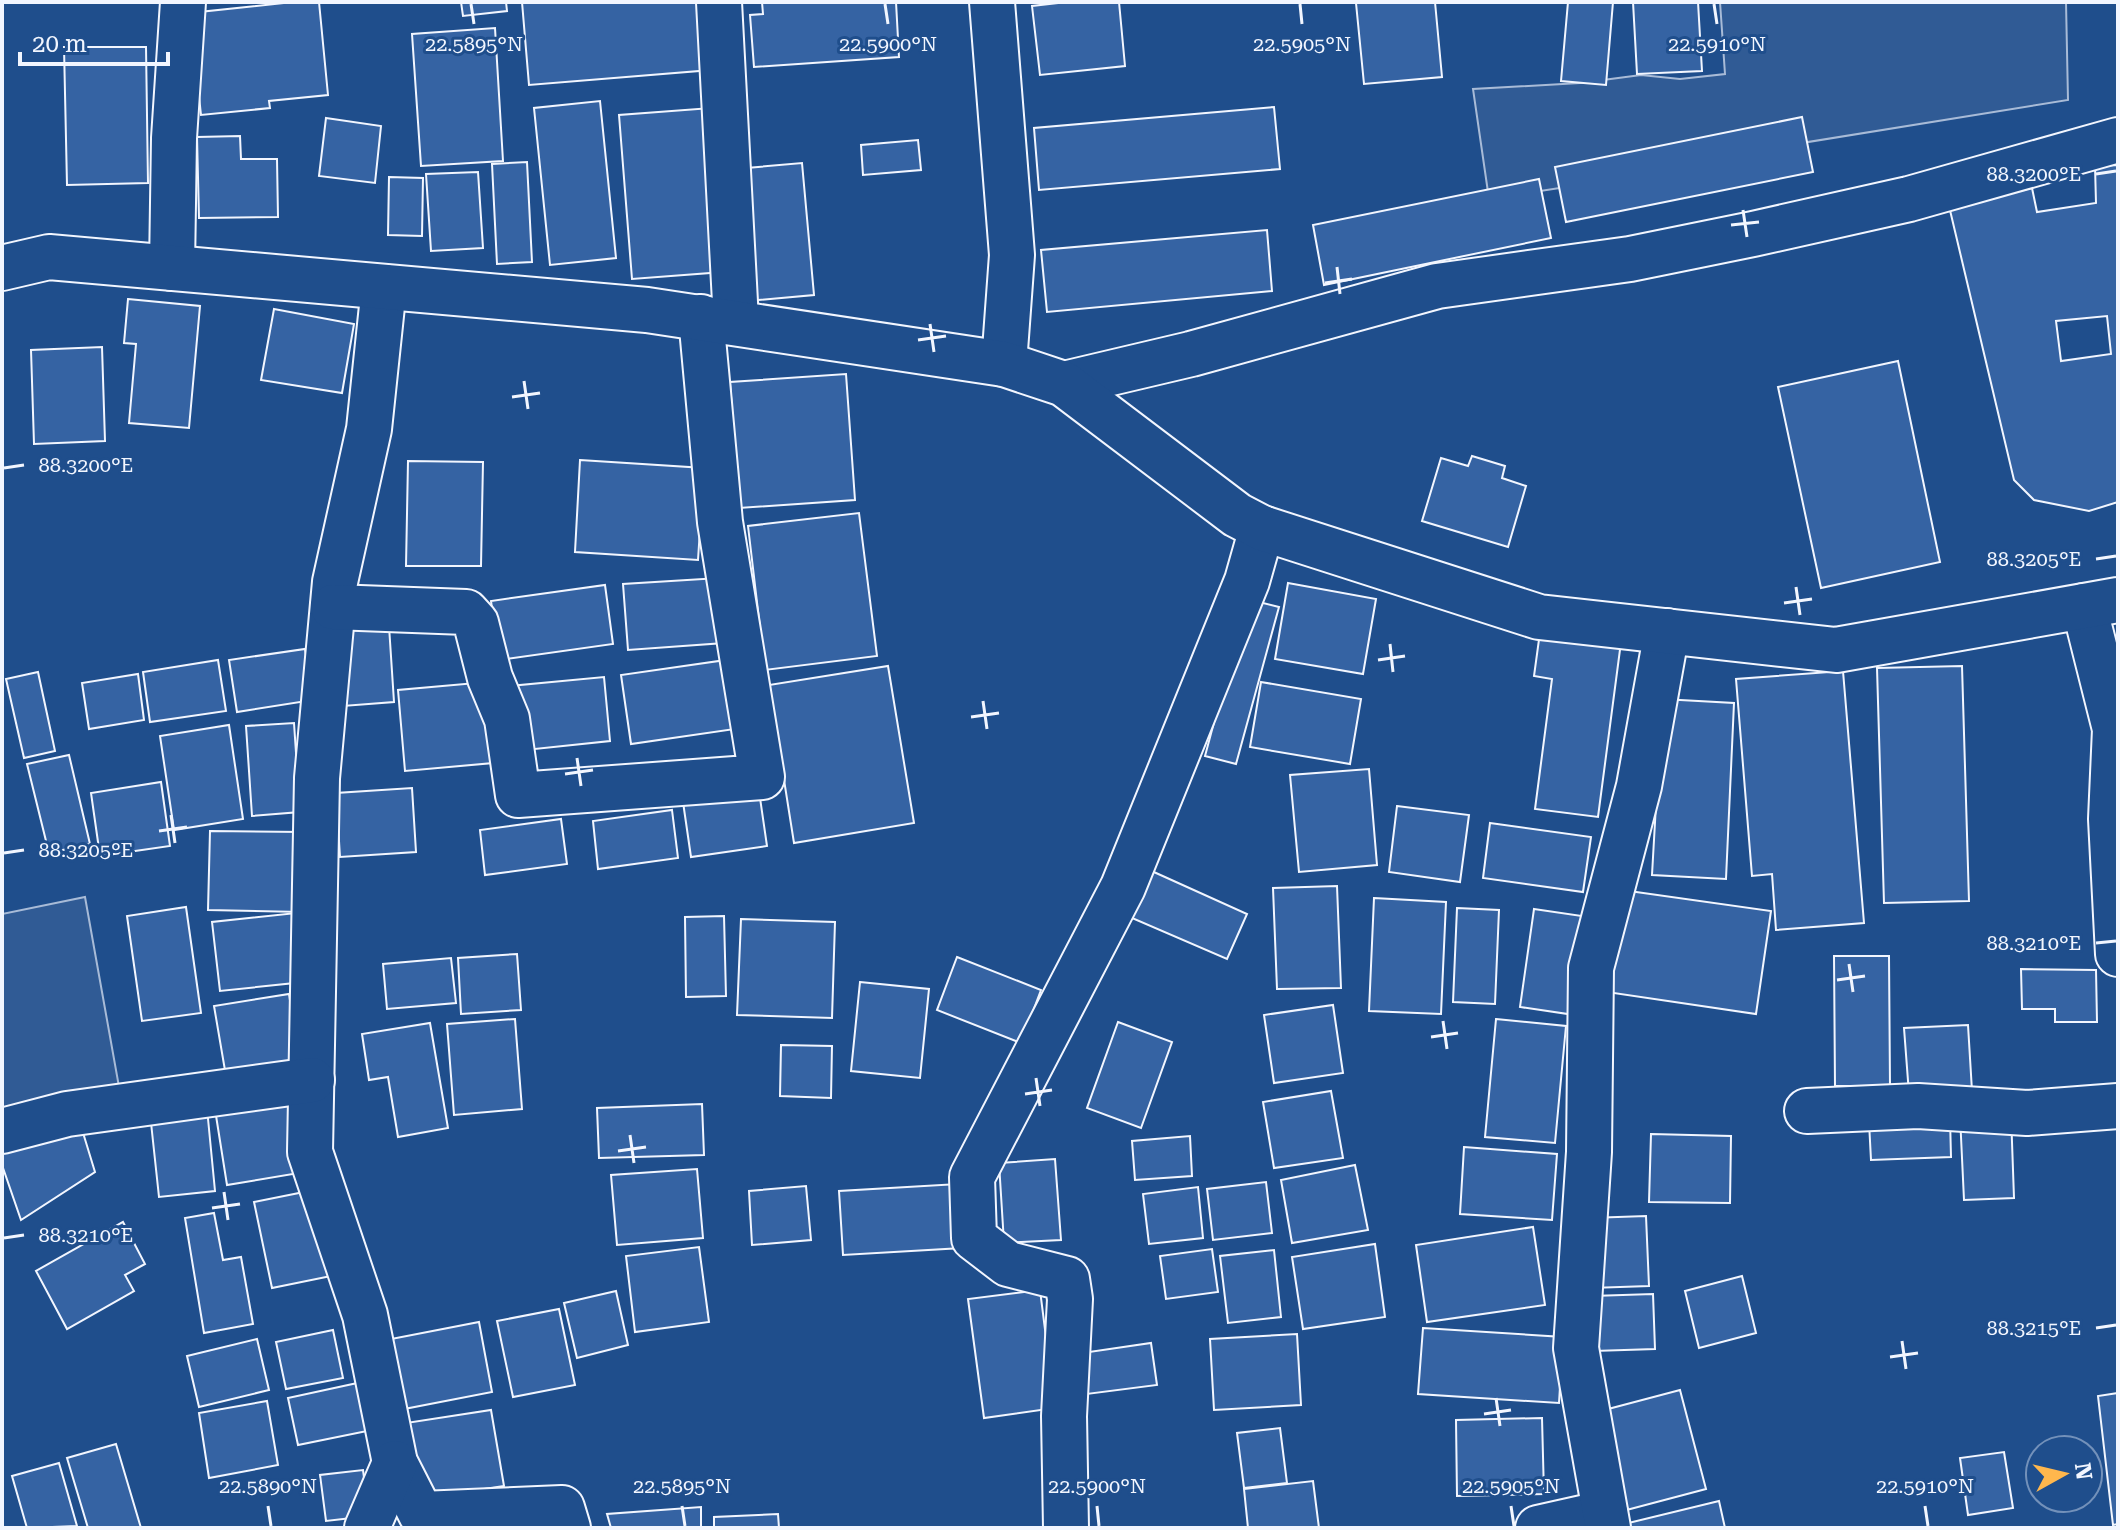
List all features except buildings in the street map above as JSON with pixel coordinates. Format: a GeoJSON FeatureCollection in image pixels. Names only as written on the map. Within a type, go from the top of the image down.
{"type":"FeatureCollection","features":[{"type":"Feature","properties":{"kind":"street"},"geometry":{"type":"LineString","coordinates":[[172,268],[174,138],[183,2]]}},
{"type":"Feature","properties":{"kind":"street"},"geometry":{"type":"LineString","coordinates":[[333,607],[466,612],[476,623],[490,678],[507,719],[518,795],[762,777],[720,522],[719,2]]}},
{"type":"Feature","properties":{"kind":"street"},"geometry":{"type":"LineString","coordinates":[[992,2],[1012,255],[1004,364]]}},
{"type":"Feature","properties":{"kind":"street"},"geometry":{"type":"LineString","coordinates":[[1064,384],[1191,354],[1437,286],[1630,259],[1753,234],[1909,199],[2118,140]]}},
{"type":"Feature","properties":{"kind":"street"},"geometry":{"type":"LineString","coordinates":[[2,268],[49,257],[384,287],[718,319],[1004,364],[1064,384],[1237,515],[1262,528],[1539,617],[1836,650],[2101,603],[2115,729],[2111,819],[2118,954]]}},
{"type":"Feature","properties":{"kind":"street"},"geometry":{"type":"LineString","coordinates":[[384,287],[369,429],[333,607],[317,778],[310,1152],[365,1315],[395,1463],[421,1514],[562,1508],[568,1528]]}},
{"type":"Feature","properties":{"kind":"street"},"geometry":{"type":"LineString","coordinates":[[1066,1528],[1064,1416],[1070,1299],[1067,1279],[1008,1264],[974,1238],[972,1177],[1123,887],[1247,581],[1262,528]]}},
{"type":"Feature","properties":{"kind":"street"},"geometry":{"type":"LineString","coordinates":[[1538,1528],[1607,1521],[1576,1348],[1589,1152],[1591,968],[1639,786],[1667,631]]}},
{"type":"Feature","properties":{"kind":"street"},"geometry":{"type":"LineString","coordinates":[[2,1131],[67,1114],[312,1080]]}},
{"type":"Feature","properties":{"kind":"street"},"geometry":{"type":"LineString","coordinates":[[1807,1111],[1918,1106],[2027,1113],[2118,1106]]}},
{"type":"Feature","properties":{"kind":"street"},"geometry":{"type":"LineString","coordinates":[[367,1528],[395,1463]]}},
{"type":"Feature","properties":{"kind":"shaded area"},"geometry":{"type":"Polygon","coordinates":[[[1720,2],[2066,2],[2068,100],[1635,170],[1592,183],[1489,199],[1473,89],[1580,83],[1641,75],[1680,79],[1725,74],[1720,2]]]}},
{"type":"Feature","properties":{"kind":"shaded area"},"geometry":{"type":"Polygon","coordinates":[[[85,897],[121,1098],[2,1124],[2,914],[85,897]]]}}]}
